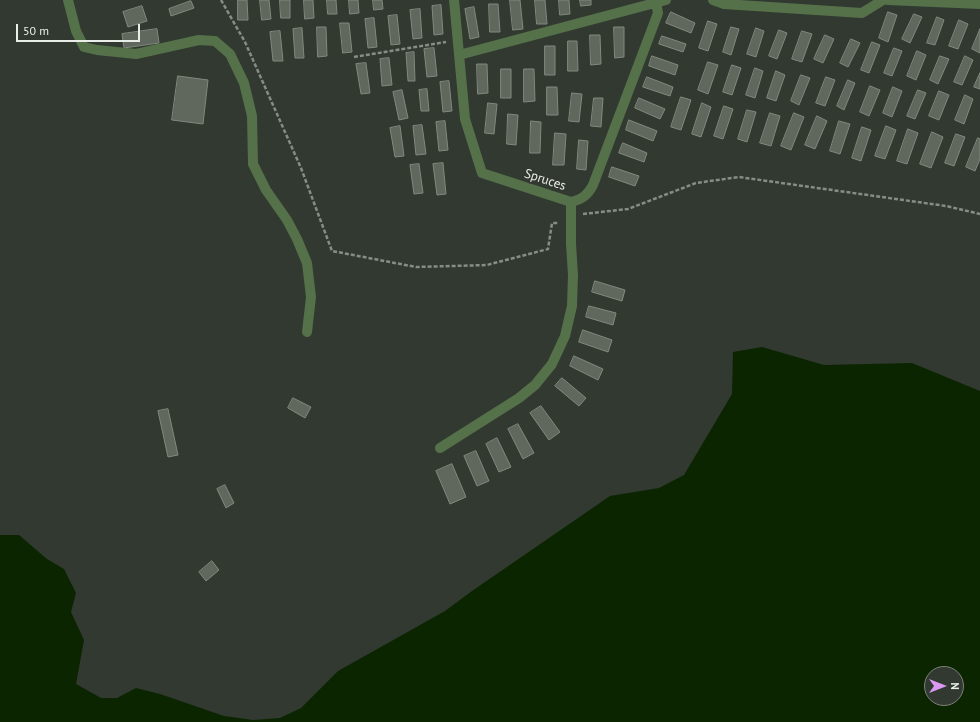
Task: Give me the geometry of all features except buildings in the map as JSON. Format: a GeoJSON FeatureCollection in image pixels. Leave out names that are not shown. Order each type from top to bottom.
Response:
{"type":"FeatureCollection","features":[{"type":"Feature","properties":{"kind":"lane"},"geometry":{"type":"LineString","coordinates":[[68,0],[76,31],[84,47],[97,50],[136,54],[199,40],[215,41],[230,54],[244,82],[252,116],[253,164],[266,190],[287,220],[307,263],[311,297],[307,332]]}},
{"type":"Feature","properties":{"kind":"lane","name":"Spruces"},"geometry":{"type":"LineString","coordinates":[[454,0],[458,40],[459,55],[465,119],[482,173],[571,202],[581,200],[590,192],[658,13],[661,1],[459,55]]}},
{"type":"Feature","properties":{"kind":"lane"},"geometry":{"type":"LineString","coordinates":[[713,0],[724,4],[862,13],[884,0]]}},
{"type":"Feature","properties":{"kind":"lane"},"geometry":{"type":"LineString","coordinates":[[888,0],[980,4]]}},
{"type":"Feature","properties":{"kind":"lane"},"geometry":{"type":"LineString","coordinates":[[440,448],[519,398],[535,385],[552,364],[565,336],[572,306],[573,275],[571,202]]}},
{"type":"Feature","properties":{"kind":"path"},"geometry":{"type":"LineString","coordinates":[[221,0],[245,42],[301,168],[332,251],[416,267],[487,265],[548,248],[552,223],[571,224],[574,215],[628,210],[696,184],[739,178],[946,206],[980,214]]}},
{"type":"Feature","properties":{"kind":"path"},"geometry":{"type":"LineString","coordinates":[[354,57],[458,40]]}},
{"type":"Feature","properties":{"kind":"shaded area"},"geometry":{"type":"Polygon","coordinates":[[[762,347],[824,365],[912,363],[980,391],[980,722],[0,722],[0,535],[19,535],[47,559],[64,569],[76,593],[71,612],[84,640],[76,684],[101,698],[117,698],[136,688],[160,694],[224,716],[253,720],[280,718],[301,708],[338,671],[445,611],[610,496],[659,488],[684,475],[732,394],[733,352],[762,347]]]}}]}
